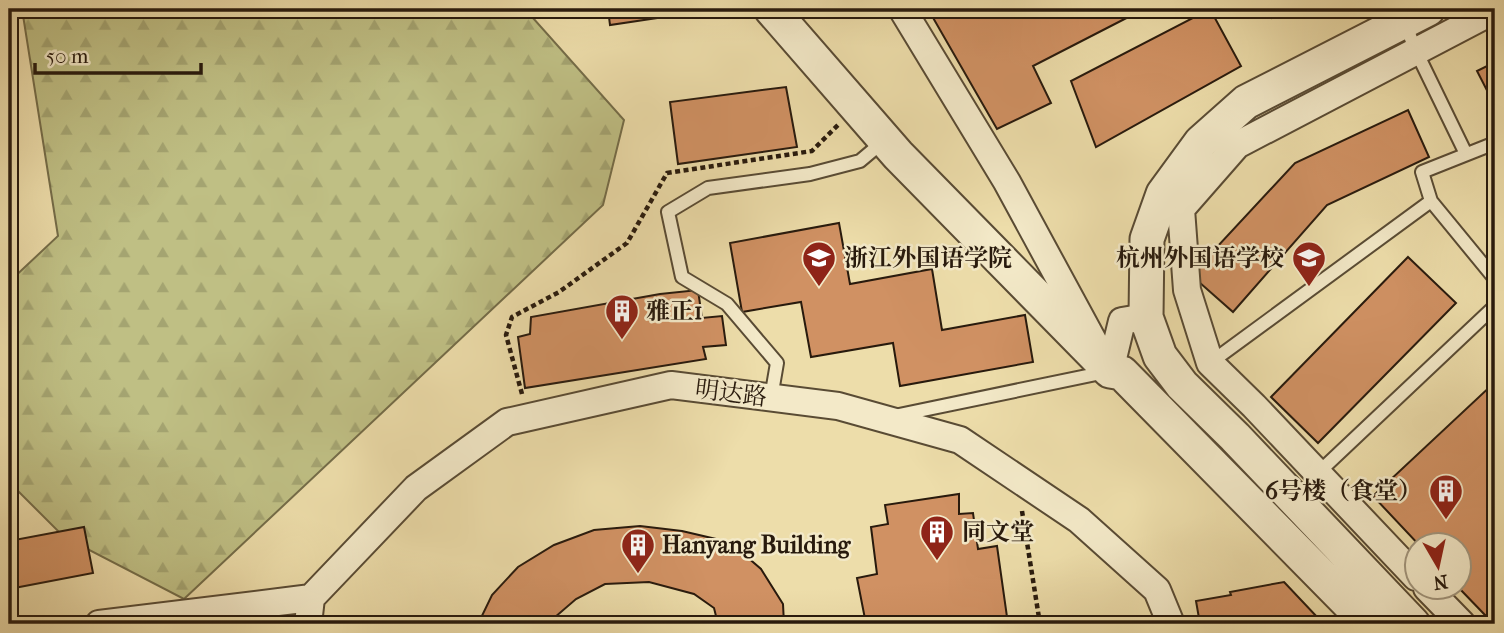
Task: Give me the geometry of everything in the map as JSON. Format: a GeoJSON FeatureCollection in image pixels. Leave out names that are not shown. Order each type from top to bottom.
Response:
{"type":"FeatureCollection","features":[{"type":"Feature","properties":{"kind":"street"},"geometry":{"type":"LineString","coordinates":[[771,9],[885,140],[1110,371],[1122,373],[1368,624]]}},
{"type":"Feature","properties":{"kind":"street"},"geometry":{"type":"LineString","coordinates":[[902,9],[1007,182],[1110,371]]}},
{"type":"Feature","properties":{"kind":"street"},"geometry":{"type":"LineString","coordinates":[[1413,624],[1182,385],[1160,356],[1146,317],[1147,239],[1163,194],[1201,142],[1246,102],[1416,27],[1495,10]]}},
{"type":"Feature","properties":{"kind":"street"},"geometry":{"type":"LineString","coordinates":[[1402,562],[1210,363],[1186,290],[1181,209],[1237,145],[1416,27]]}},
{"type":"Feature","properties":{"kind":"street"},"geometry":{"type":"LineString","coordinates":[[1110,371],[1122,321],[1146,317]]}},
{"type":"Feature","properties":{"kind":"street","name":"明达路"},"geometry":{"type":"LineString","coordinates":[[311,598],[416,488],[507,422],[671,386],[838,406],[960,440],[1079,520],[1157,590],[1171,624]]}},
{"type":"Feature","properties":{"kind":"street"},"geometry":{"type":"LineString","coordinates":[[99,624],[311,598],[308,624]]}},
{"type":"Feature","properties":{"kind":"street"},"geometry":{"type":"LineString","coordinates":[[1441,602],[1462,624]]}},
{"type":"Feature","properties":{"kind":"lane"},"geometry":{"type":"LineString","coordinates":[[1416,27],[1466,154]]}},
{"type":"Feature","properties":{"kind":"lane"},"geometry":{"type":"LineString","coordinates":[[771,398],[777,363],[727,304],[682,277],[668,212],[708,188],[810,174],[860,161],[885,140]]}},
{"type":"Feature","properties":{"kind":"lane"},"geometry":{"type":"LineString","coordinates":[[1495,143],[1422,172],[1431,201],[1495,279]]}},
{"type":"Feature","properties":{"kind":"lane"},"geometry":{"type":"LineString","coordinates":[[1210,363],[1431,201]]}},
{"type":"Feature","properties":{"kind":"lane"},"geometry":{"type":"LineString","coordinates":[[1318,472],[1495,306]]}},
{"type":"Feature","properties":{"kind":"lane"},"geometry":{"type":"LineString","coordinates":[[883,418],[1110,371]]}},
{"type":"Feature","properties":{"kind":"path"},"geometry":{"type":"LineString","coordinates":[[527,417],[506,335],[512,317],[559,292],[627,243],[667,173],[812,151],[857,108]]}},
{"type":"Feature","properties":{"kind":"path"},"geometry":{"type":"LineString","coordinates":[[1017,479],[1040,624]]}},
{"type":"Feature","properties":{"kind":"green space"},"geometry":{"type":"Polygon","coordinates":[[[22,9],[525,9],[624,120],[603,205],[184,599],[64,537],[9,482],[9,282],[58,236],[22,9]]]}},
{"type":"Feature","properties":{"kind":"building"},"geometry":{"type":"Polygon","coordinates":[[[608,9],[705,9],[705,11],[610,25],[608,9]]]}},
{"type":"Feature","properties":{"kind":"building"},"geometry":{"type":"Polygon","coordinates":[[[928,9],[1144,9],[1033,66],[1051,103],[997,129],[928,9]]]}},
{"type":"Feature","properties":{"kind":"building"},"geometry":{"type":"Polygon","coordinates":[[[1210,9],[1241,66],[1096,147],[1071,81],[1210,9]]]}},
{"type":"Feature","properties":{"kind":"building"},"geometry":{"type":"Polygon","coordinates":[[[1267,9],[1290,9],[1272,18],[1267,9]]]}},
{"type":"Feature","properties":{"kind":"building"},"geometry":{"type":"Polygon","coordinates":[[[1495,62],[1495,106],[1477,71],[1495,62]]]}},
{"type":"Feature","properties":{"kind":"building"},"geometry":{"type":"Polygon","coordinates":[[[786,87],[797,147],[678,164],[670,102],[786,87]]]}},
{"type":"Feature","properties":{"kind":"building"},"geometry":{"type":"Polygon","coordinates":[[[1408,110],[1429,157],[1327,205],[1233,312],[1191,275],[1295,163],[1408,110]]]}},
{"type":"Feature","properties":{"kind":"building"},"geometry":{"type":"Polygon","coordinates":[[[839,223],[850,284],[932,269],[942,330],[1025,315],[1033,362],[900,386],[893,343],[811,357],[801,302],[742,312],[730,243],[839,223]]]}},
{"type":"Feature","properties":{"kind":"building"},"geometry":{"type":"Polygon","coordinates":[[[1408,257],[1456,303],[1318,443],[1271,397],[1408,257]]]}},
{"type":"Feature","properties":{"kind":"building","name":"雅正1"},"geometry":{"type":"Polygon","coordinates":[[[698,290],[702,318],[722,316],[726,345],[703,347],[706,359],[525,388],[518,337],[530,334],[531,317],[660,294],[698,290]]]}},
{"type":"Feature","properties":{"kind":"building","name":"6号楼（食堂）"},"geometry":{"type":"Polygon","coordinates":[[[1495,382],[1495,608],[1486,616],[1472,602],[1472,532],[1407,532],[1373,496],[1495,382]]]}},
{"type":"Feature","properties":{"kind":"building","name":"同文堂"},"geometry":{"type":"Polygon","coordinates":[[[959,494],[959,514],[973,513],[978,549],[997,546],[1008,624],[866,624],[857,578],[877,574],[871,527],[888,524],[885,505],[959,494]]]}},
{"type":"Feature","properties":{"kind":"building","name":"Hanyang Building"},"geometry":{"type":"Polygon","coordinates":[[[640,526],[682,531],[716,539],[746,556],[761,569],[783,604],[784,624],[718,624],[714,608],[694,594],[649,582],[605,584],[576,599],[547,624],[478,624],[492,595],[518,567],[554,545],[594,530],[640,526]]]}},
{"type":"Feature","properties":{"kind":"building"},"geometry":{"type":"Polygon","coordinates":[[[84,527],[93,573],[9,589],[9,541],[84,527]]]}},
{"type":"Feature","properties":{"kind":"building"},"geometry":{"type":"Polygon","coordinates":[[[1284,582],[1319,619],[1320,624],[1200,624],[1196,601],[1284,582]]]}},
{"type":"Feature","properties":{"kind":"place","name":"浙江外国语学院"},"geometry":{"type":"Point","coordinates":[819,288]}},
{"type":"Feature","properties":{"kind":"place","name":"杭州外国语学校"},"geometry":{"type":"Point","coordinates":[1309,288]}},
{"type":"Feature","properties":{"kind":"place","name":"雅正1"},"geometry":{"type":"Point","coordinates":[622,341]}},
{"type":"Feature","properties":{"kind":"place","name":"6号楼（食堂）"},"geometry":{"type":"Point","coordinates":[1446,521]}},
{"type":"Feature","properties":{"kind":"place","name":"同文堂"},"geometry":{"type":"Point","coordinates":[937,562]}},
{"type":"Feature","properties":{"kind":"place","name":"Hanyang Building"},"geometry":{"type":"Point","coordinates":[638,575]}}]}
